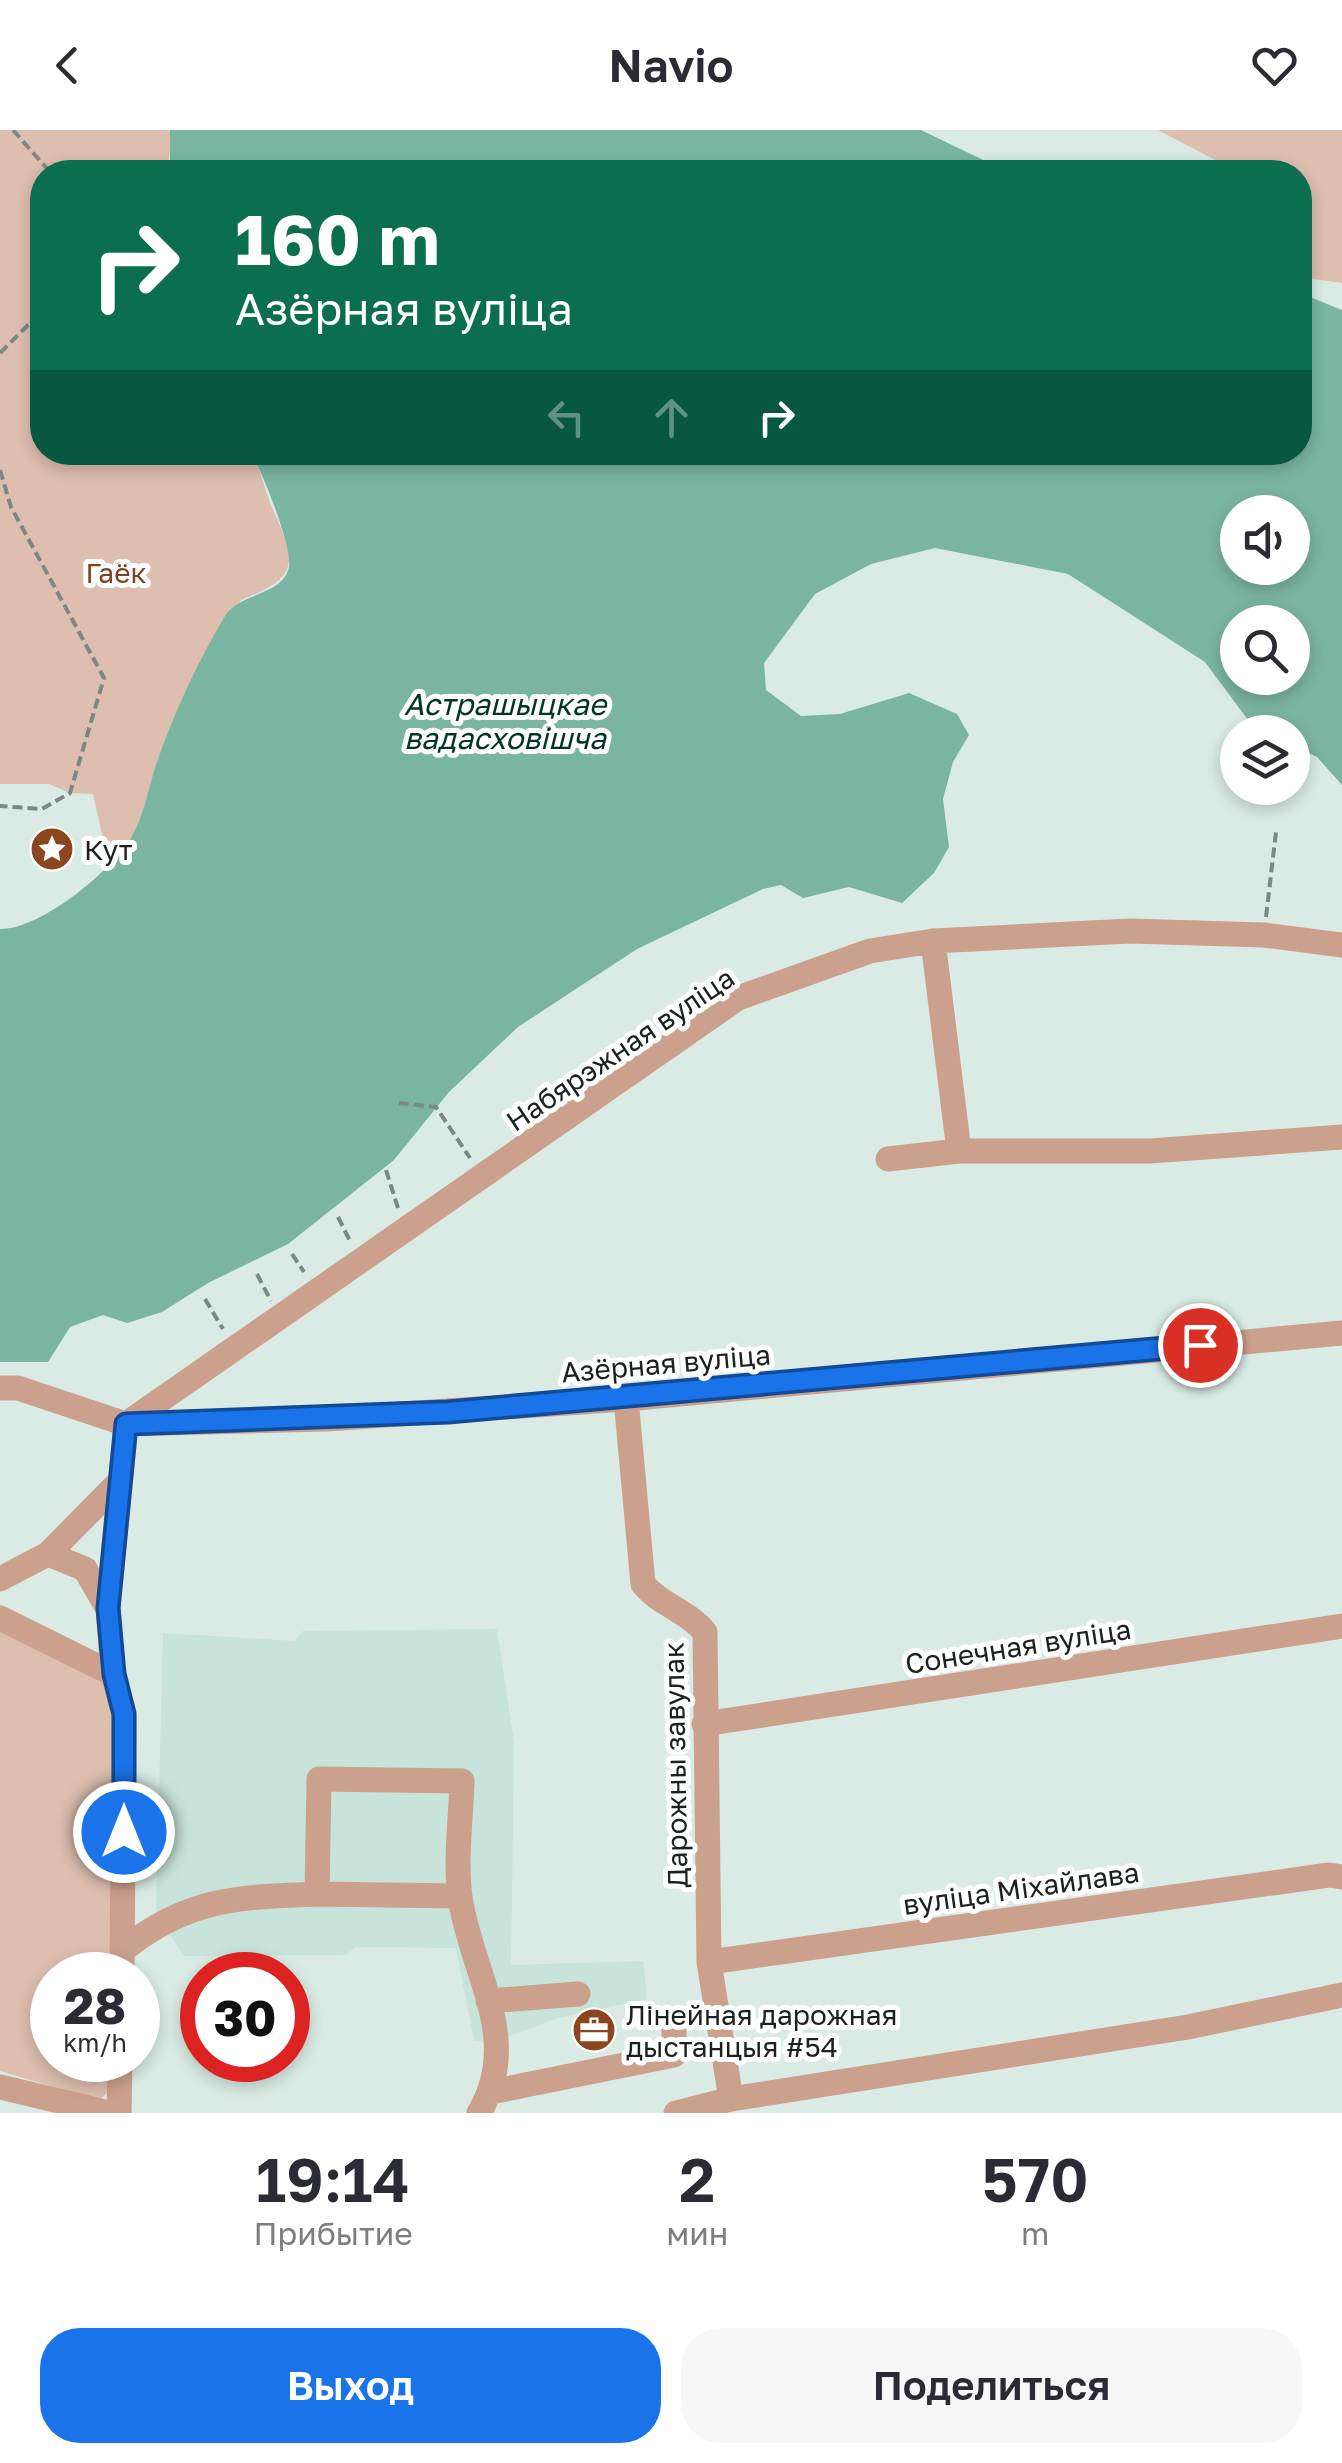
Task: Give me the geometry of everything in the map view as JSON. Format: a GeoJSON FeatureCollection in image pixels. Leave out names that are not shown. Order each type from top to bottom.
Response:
{"type":"FeatureCollection","features":[{"type":"Feature","properties":{"kind":"street","name":"Набярэжная вуліца"},"geometry":{"type":"LineString","coordinates":[[126,1424],[278,1314],[484,1178],[738,998],[870,951],[933,941],[1130,931],[1264,934],[1342,945]]}},
{"type":"Feature","properties":{"kind":"street"},"geometry":{"type":"LineString","coordinates":[[933,941],[959,1151]]}},
{"type":"Feature","properties":{"kind":"street"},"geometry":{"type":"LineString","coordinates":[[888,1159],[959,1151],[1150,1150],[1342,1137]]}},
{"type":"Feature","properties":{"kind":"street","name":"Азёрная вуліца"},"geometry":{"type":"LineString","coordinates":[[0,1388],[18,1388],[126,1424],[326,1419],[626,1399],[1342,1333]]}},
{"type":"Feature","properties":{"kind":"street","name":"Дарожны завулак"},"geometry":{"type":"LineString","coordinates":[[626,1399],[643,1584],[653,1596],[694,1619],[705,1632],[709,1962],[722,2106]]}},
{"type":"Feature","properties":{"kind":"street"},"geometry":{"type":"LineString","coordinates":[[123,1952],[124,1714],[114,1674],[108,1608],[126,1424]]}},
{"type":"Feature","properties":{"kind":"street"},"geometry":{"type":"LineString","coordinates":[[0,1579],[48,1554],[118,1483]]}},
{"type":"Feature","properties":{"kind":"street"},"geometry":{"type":"LineString","coordinates":[[48,1554],[85,1569],[108,1608]]}},
{"type":"Feature","properties":{"kind":"street"},"geometry":{"type":"LineString","coordinates":[[0,1618],[114,1674]]}},
{"type":"Feature","properties":{"kind":"street","name":"Сонечная вуліца"},"geometry":{"type":"LineString","coordinates":[[704,1724],[1342,1626]]}},
{"type":"Feature","properties":{"kind":"street"},"geometry":{"type":"LineString","coordinates":[[317,1894],[319,1779],[462,1781],[460,1896],[499,2040],[485,2103],[674,2055],[674,2024]]}},
{"type":"Feature","properties":{"kind":"street","name":"вуліца Міхайлава"},"geometry":{"type":"LineString","coordinates":[[709,1962],[1329,1875],[1342,1877]]}},
{"type":"Feature","properties":{"kind":"street"},"geometry":{"type":"LineString","coordinates":[[132,1952],[158,1921],[232,1897],[460,1896]]}},
{"type":"Feature","properties":{"kind":"street"},"geometry":{"type":"LineString","coordinates":[[488,2001],[578,1994]]}},
{"type":"Feature","properties":{"kind":"street"},"geometry":{"type":"LineString","coordinates":[[676,2113],[1188,2027],[1342,1996]]}},
{"type":"Feature","properties":{"kind":"street"},"geometry":{"type":"LineString","coordinates":[[119,2113],[120,2082]]}},
{"type":"Feature","properties":{"kind":"street"},"geometry":{"type":"LineString","coordinates":[[0,2087],[108,2113]]}},
{"type":"Feature","properties":{"kind":"path"},"geometry":{"type":"LineString","coordinates":[[13,130],[39,160]]}},
{"type":"Feature","properties":{"kind":"path"},"geometry":{"type":"LineString","coordinates":[[0,353],[30,323]]}},
{"type":"Feature","properties":{"kind":"path"},"geometry":{"type":"LineString","coordinates":[[0,470],[11,507],[104,678],[70,793],[42,808],[0,806]]}},
{"type":"Feature","properties":{"kind":"path"},"geometry":{"type":"LineString","coordinates":[[1264,934],[1276,832]]}},
{"type":"Feature","properties":{"kind":"path"},"geometry":{"type":"LineString","coordinates":[[399,1103],[436,1107],[484,1178]]}},
{"type":"Feature","properties":{"kind":"path"},"geometry":{"type":"LineString","coordinates":[[386,1170],[405,1232]]}},
{"type":"Feature","properties":{"kind":"path"},"geometry":{"type":"LineString","coordinates":[[338,1216],[360,1260]]}},
{"type":"Feature","properties":{"kind":"path"},"geometry":{"type":"LineString","coordinates":[[292,1254],[314,1289]]}},
{"type":"Feature","properties":{"kind":"path"},"geometry":{"type":"LineString","coordinates":[[256,1274],[278,1314]]}},
{"type":"Feature","properties":{"kind":"path"},"geometry":{"type":"LineString","coordinates":[[205,1299],[235,1345]]}},
{"type":"Feature","properties":{"kind":"shaded area"},"geometry":{"type":"Polygon","coordinates":[[[497,1629],[514,1742],[511,1965],[643,1961],[647,1999],[558,2018],[499,2040],[474,2041],[456,1948],[356,1947],[346,1955],[181,1952],[156,1913],[163,1633],[295,1641],[303,1631],[497,1629]]]}},
{"type":"Feature","properties":{"kind":"green space","name":"Гаёк"},"geometry":{"type":"Polygon","coordinates":[[[0,130],[170,130],[173,138],[168,160],[30,160],[30,465],[257,465],[285,539],[289,564],[276,583],[241,600],[133,835],[109,865],[93,794],[70,793],[49,784],[0,784],[0,130]]]}},
{"type":"Feature","properties":{"kind":"green space"},"geometry":{"type":"Polygon","coordinates":[[[1158,130],[1342,130],[1342,283],[1312,279],[1312,160],[1215,160],[1158,130]]]}},
{"type":"Feature","properties":{"kind":"green space"},"geometry":{"type":"Polygon","coordinates":[[[0,1624],[101,1673],[116,1699],[113,1952],[30,1952],[30,2080],[0,2071],[0,1624]]]}},
{"type":"Feature","properties":{"kind":"green space"},"geometry":{"type":"Polygon","coordinates":[[[38,2082],[109,2082],[107,2093],[99,2100],[38,2082]]]}},
{"type":"Feature","properties":{"kind":"water"},"geometry":{"type":"Polygon","coordinates":[[[170,130],[921,130],[983,160],[170,160],[170,130]]]}},
{"type":"Feature","properties":{"kind":"water","name":"Астрашыцкае вадасховішча"},"geometry":{"type":"Polygon","coordinates":[[[1312,298],[1342,310],[1342,785],[1310,754],[1310,715],[1244,715],[1230,695],[1310,695],[1310,605],[1220,605],[1220,682],[1205,662],[1068,574],[935,548],[871,564],[815,594],[764,663],[766,690],[801,716],[840,714],[909,693],[957,714],[969,735],[953,762],[943,799],[949,847],[934,873],[902,903],[849,887],[803,898],[781,885],[763,889],[637,949],[518,1027],[449,1092],[394,1160],[288,1244],[208,1283],[162,1312],[127,1323],[103,1315],[70,1327],[48,1362],[0,1362],[0,929],[16,927],[55,909],[110,864],[133,834],[179,706],[225,616],[240,602],[279,584],[285,576],[289,558],[282,528],[257,465],[1312,465],[1312,298]]]}},
{"type":"Feature","properties":{"kind":"place","name":"Кут"},"geometry":{"type":"Point","coordinates":[52,849]}},
{"type":"Feature","properties":{"kind":"place","name":"Лінейная дарожная дыстанцыя #54"},"geometry":{"type":"Point","coordinates":[594,2030]}},
{"type":"Feature","properties":{"kind":"route"},"geometry":{"type":"LineString","coordinates":[[124,1832],[124,1714],[114,1674],[108,1608],[126,1424],[326,1419],[626,1399],[879,1372],[1200,1345]]}}]}
